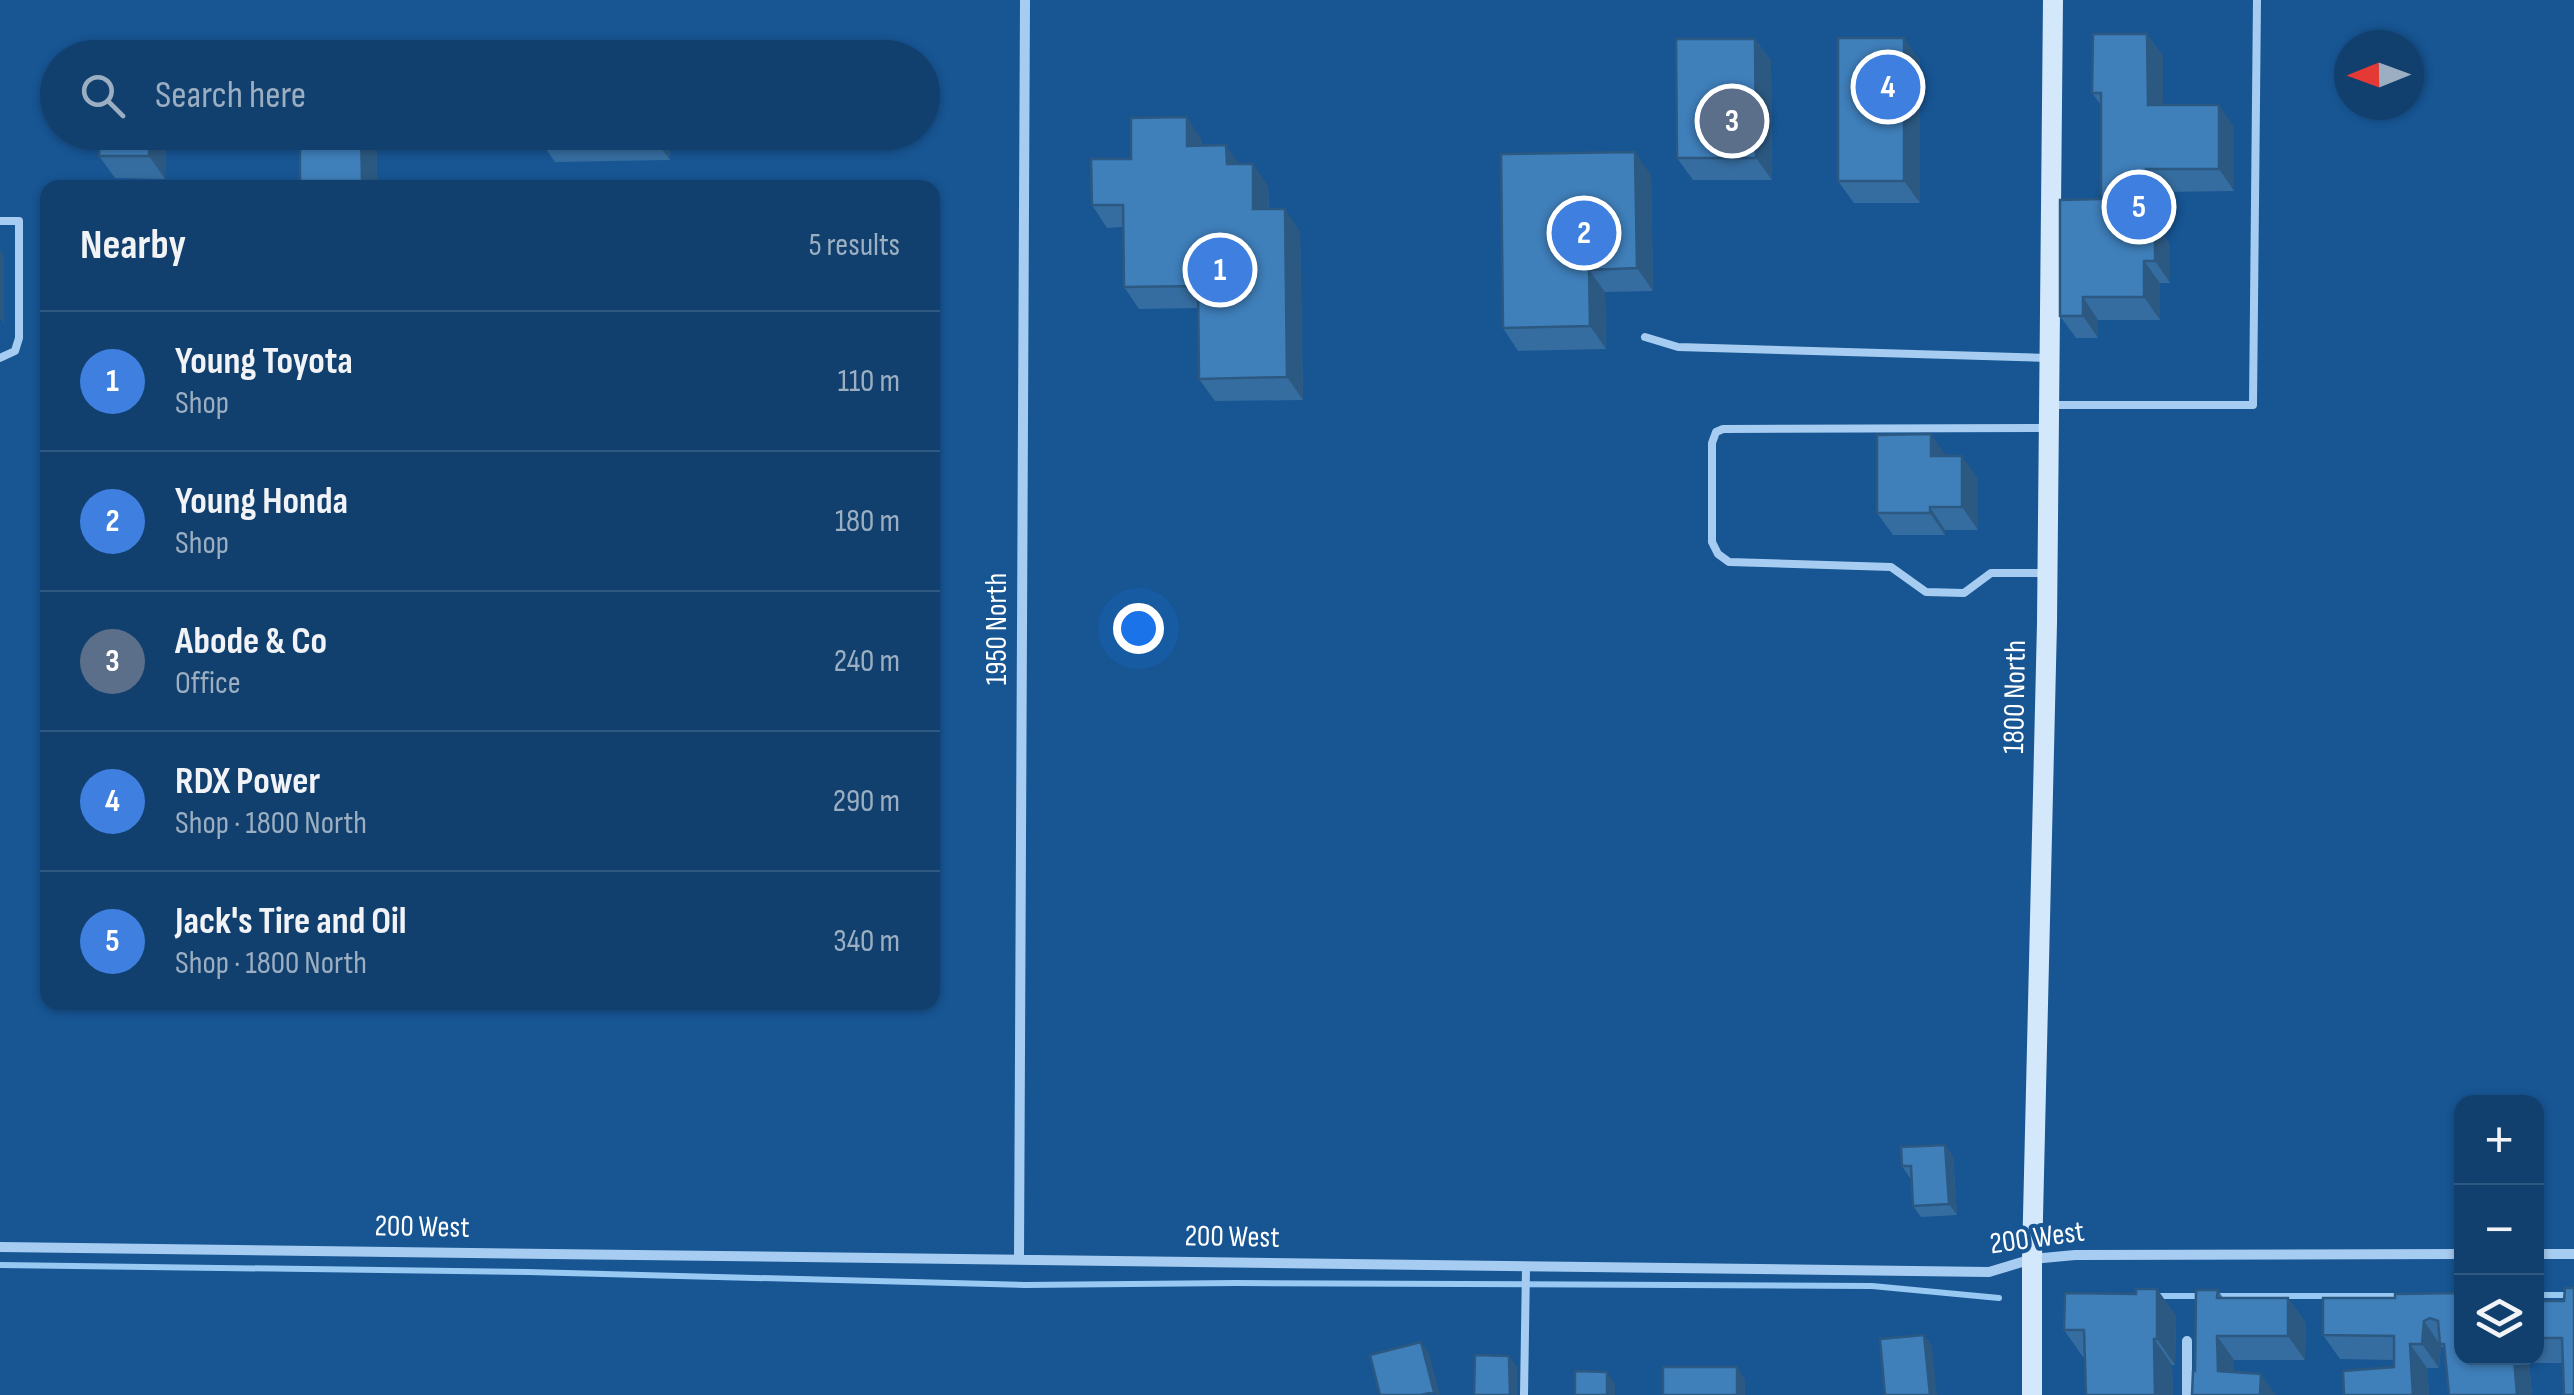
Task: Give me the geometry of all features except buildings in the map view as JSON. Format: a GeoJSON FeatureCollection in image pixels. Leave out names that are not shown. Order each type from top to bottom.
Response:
{"type":"FeatureCollection","features":[{"type":"Feature","properties":{"kind":"street","name":"1950 North"},"geometry":{"type":"LineString","coordinates":[[1019,1258],[1025,0]]}},
{"type":"Feature","properties":{"kind":"street","name":"1800 North"},"geometry":{"type":"LineString","coordinates":[[2032,1395],[2053,0]]}},
{"type":"Feature","properties":{"kind":"street","name":"200 West"},"geometry":{"type":"LineString","coordinates":[[0,1247],[1989,1272],[2032,1259],[2094,1254],[2454,1254]]}},
{"type":"Feature","properties":{"kind":"street"},"geometry":{"type":"LineString","coordinates":[[2544,1254],[2574,1254]]}},
{"type":"Feature","properties":{"kind":"street"},"geometry":{"type":"LineString","coordinates":[[2186,1341],[2187,1395]]}},
{"type":"Feature","properties":{"kind":"lane"},"geometry":{"type":"LineString","coordinates":[[2049,405],[2254,405],[2257,0]]}},
{"type":"Feature","properties":{"kind":"lane"},"geometry":{"type":"LineString","coordinates":[[0,221],[19,221],[19,338],[15,350],[0,358]]}},
{"type":"Feature","properties":{"kind":"lane"},"geometry":{"type":"LineString","coordinates":[[1644,337],[1678,347],[2050,358]]}},
{"type":"Feature","properties":{"kind":"lane"},"geometry":{"type":"LineString","coordinates":[[2047,574],[1991,573],[1964,592],[1926,592],[1892,567],[1729,562],[1718,554],[1712,542],[1712,443],[1716,432],[1723,429],[2049,428]]}},
{"type":"Feature","properties":{"kind":"lane"},"geometry":{"type":"LineString","coordinates":[[1524,1395],[1526,1267]]}},
{"type":"Feature","properties":{"kind":"waterway"},"geometry":{"type":"LineString","coordinates":[[0,1265],[528,1272],[1025,1285],[1872,1286],[1999,1298]]}},
{"type":"Feature","properties":{"kind":"waterway"},"geometry":{"type":"LineString","coordinates":[[2544,1295],[2574,1295]]}},
{"type":"Feature","properties":{"kind":"waterway"},"geometry":{"type":"LineString","coordinates":[[2158,1296],[2200,1296]]}},
{"type":"Feature","properties":{"kind":"waterway"},"geometry":{"type":"LineString","coordinates":[[2218,1296],[2400,1296]]}},
{"type":"Feature","properties":{"kind":"place","name":"RDX Power"},"geometry":{"type":"Point","coordinates":[1888,87]}},
{"type":"Feature","properties":{"kind":"place","name":"Abode & Co"},"geometry":{"type":"Point","coordinates":[1732,121]}},
{"type":"Feature","properties":{"kind":"place","name":"Jack's Tire and Oil"},"geometry":{"type":"Point","coordinates":[2139,207]}},
{"type":"Feature","properties":{"kind":"place","name":"Young Honda"},"geometry":{"type":"Point","coordinates":[1584,233]}},
{"type":"Feature","properties":{"kind":"place","name":"Young Toyota"},"geometry":{"type":"Point","coordinates":[1220,270]}}]}
